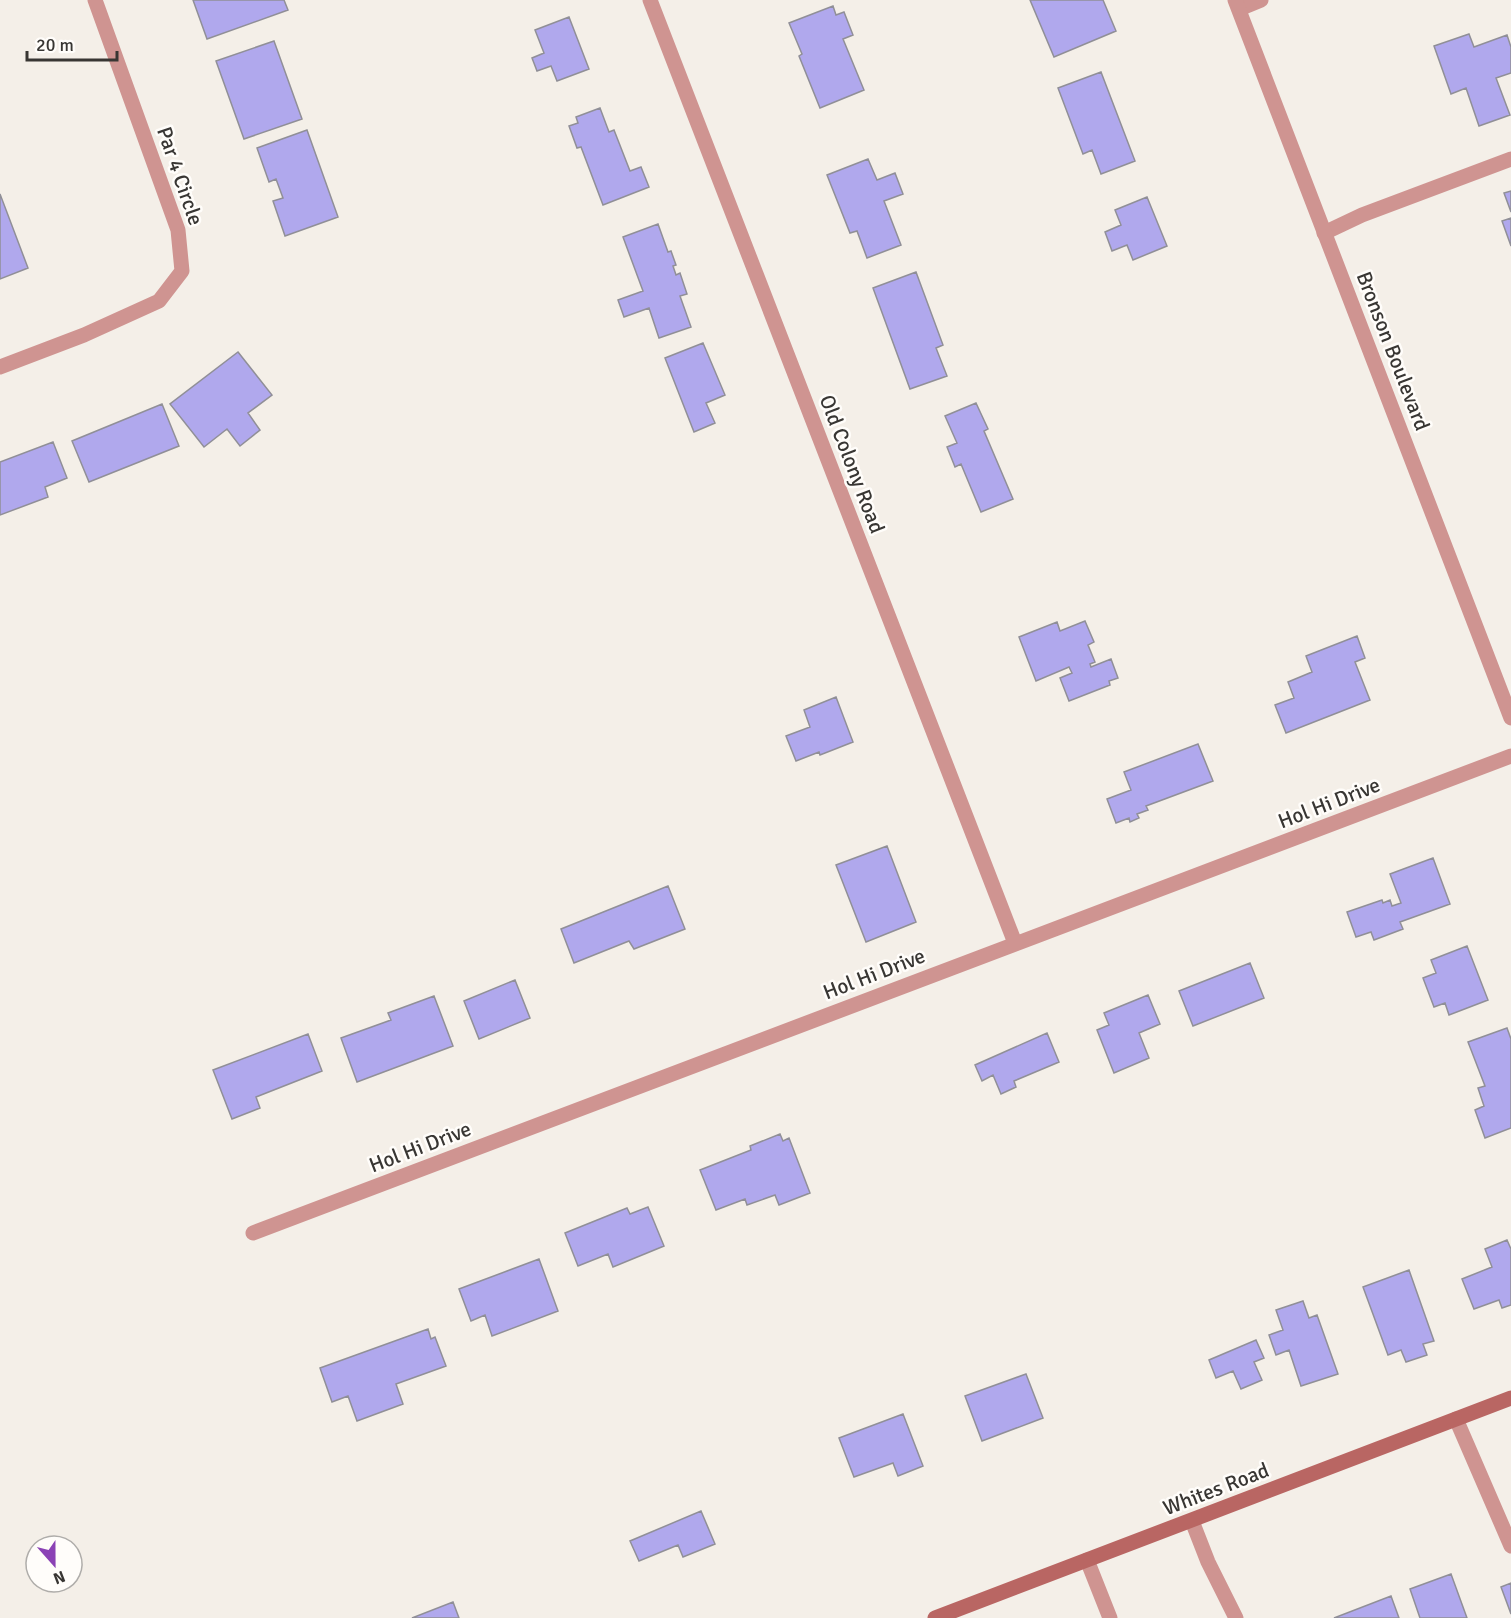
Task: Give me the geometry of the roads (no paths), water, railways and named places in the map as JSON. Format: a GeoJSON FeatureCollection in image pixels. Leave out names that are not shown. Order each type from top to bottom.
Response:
{"type":"FeatureCollection","features":[{"type":"Feature","properties":{"kind":"street","name":"Par 4 Circle"},"geometry":{"type":"LineString","coordinates":[[0,367],[84,335],[159,301],[183,271],[178,230],[95,0]]}},
{"type":"Feature","properties":{"kind":"street","name":"Old Colony Road"},"geometry":{"type":"LineString","coordinates":[[650,0],[1015,944]]}},
{"type":"Feature","properties":{"kind":"street"},"geometry":{"type":"LineString","coordinates":[[1237,5],[1262,0]]}},
{"type":"Feature","properties":{"kind":"street","name":"Bronson Boulevard"},"geometry":{"type":"LineString","coordinates":[[1237,5],[1511,718]]}},
{"type":"Feature","properties":{"kind":"street"},"geometry":{"type":"LineString","coordinates":[[1324,232],[1362,215],[1511,159]]}},
{"type":"Feature","properties":{"kind":"street","name":"Hol Hi Drive"},"geometry":{"type":"LineString","coordinates":[[253,1233],[1511,756]]}},
{"type":"Feature","properties":{"kind":"street","name":"Whites Road"},"geometry":{"type":"LineString","coordinates":[[935,1618],[1511,1398]]}},
{"type":"Feature","properties":{"kind":"street"},"geometry":{"type":"LineString","coordinates":[[1456,1419],[1511,1546]]}},
{"type":"Feature","properties":{"kind":"street"},"geometry":{"type":"LineString","coordinates":[[1192,1521],[1208,1562],[1236,1618]]}},
{"type":"Feature","properties":{"kind":"street"},"geometry":{"type":"LineString","coordinates":[[1087,1560],[1110,1618]]}}]}
